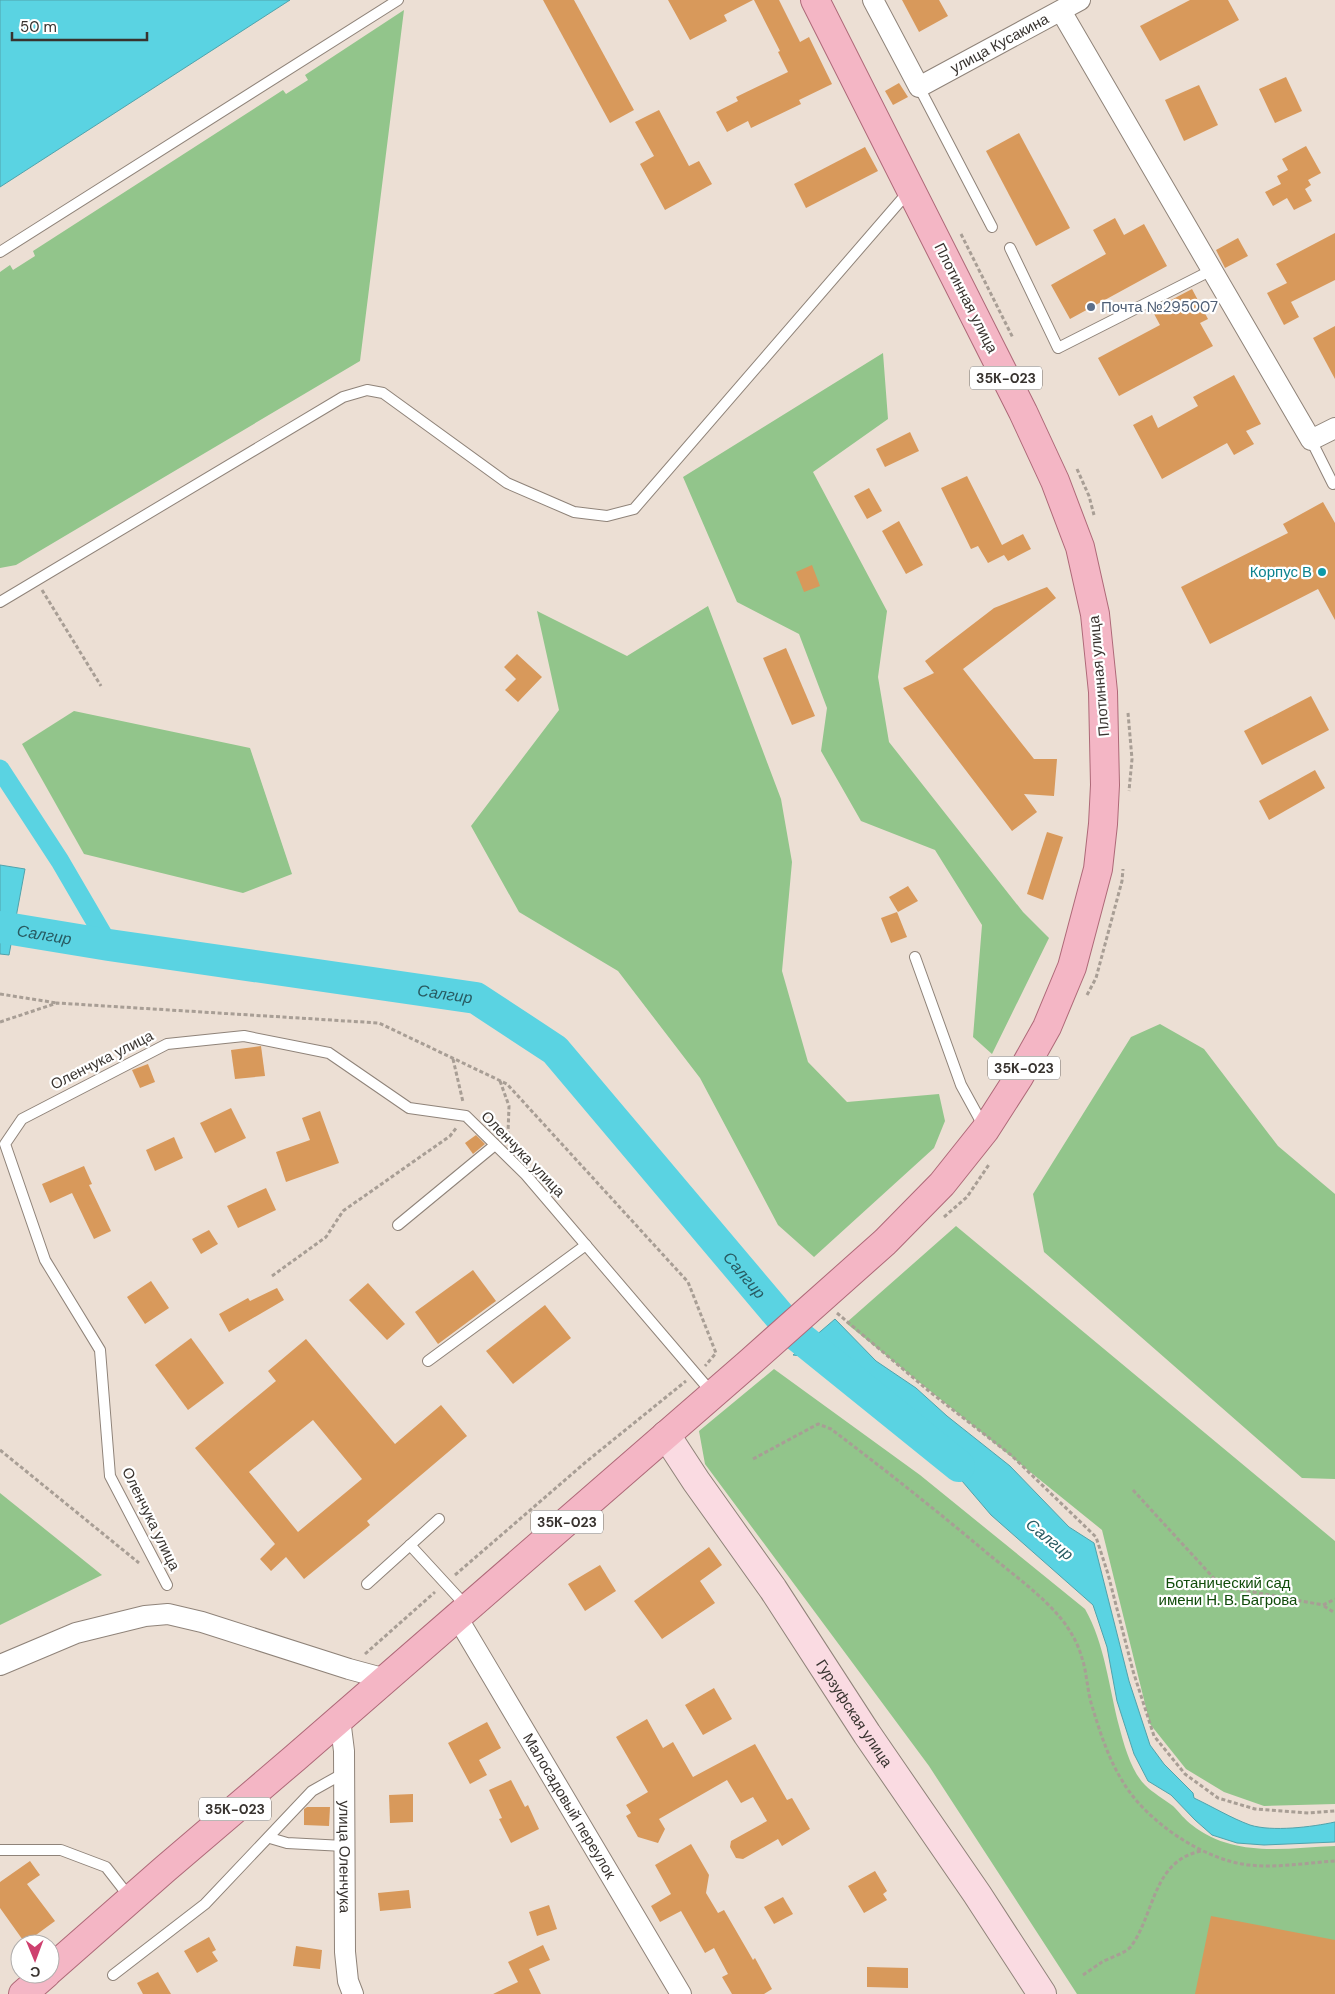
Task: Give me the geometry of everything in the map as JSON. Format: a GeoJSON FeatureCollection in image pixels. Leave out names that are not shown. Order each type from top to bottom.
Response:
{"type":"FeatureCollection","features":[{"type":"Feature","properties":{"kind":"main road","name":"Плотинная улица"},"geometry":{"type":"LineString","coordinates":[[814,0],[1023,412],[1055,481],[1080,547],[1095,614],[1103,692],[1105,785],[1098,869],[1072,967],[1047,1027],[1019,1077],[985,1130]]}},
{"type":"Feature","properties":{"kind":"main road","name":"35К-023"},"geometry":{"type":"LineString","coordinates":[[60,1961],[830,1292],[935,1193],[985,1130]]}},
{"type":"Feature","properties":{"kind":"main road","name":"Гурзуфская улица"},"geometry":{"type":"LineString","coordinates":[[666,1435],[696,1481],[773,1589],[866,1734],[977,1894],[1042,1994]]}},
{"type":"Feature","properties":{"kind":"main road"},"geometry":{"type":"LineString","coordinates":[[23,1994],[34,1984]]}},
{"type":"Feature","properties":{"kind":"street"},"geometry":{"type":"LineString","coordinates":[[873,0],[919,87]]}},
{"type":"Feature","properties":{"kind":"street","name":"улица Кусакина"},"geometry":{"type":"LineString","coordinates":[[919,87],[1059,5],[1080,0]]}},
{"type":"Feature","properties":{"kind":"street"},"geometry":{"type":"LineString","coordinates":[[1059,5],[1311,440],[1335,428]]}},
{"type":"Feature","properties":{"kind":"street","name":"Малосадовый переулок"},"geometry":{"type":"LineString","coordinates":[[462,1613],[681,1994]]}},
{"type":"Feature","properties":{"kind":"street"},"geometry":{"type":"LineString","coordinates":[[0,1665],[76,1633],[145,1616],[168,1614],[202,1622],[386,1679]]}},
{"type":"Feature","properties":{"kind":"street","name":"улица Оленчука"},"geometry":{"type":"LineString","coordinates":[[340,1719],[344,1772],[346,1952],[348,1981],[353,1994]]}},
{"type":"Feature","properties":{"kind":"lane"},"geometry":{"type":"LineString","coordinates":[[0,252],[398,0]]}},
{"type":"Feature","properties":{"kind":"lane"},"geometry":{"type":"LineString","coordinates":[[919,87],[992,227]]}},
{"type":"Feature","properties":{"kind":"lane"},"geometry":{"type":"LineString","coordinates":[[0,602],[35,579],[343,397],[367,390],[383,393],[507,483],[574,512],[607,516],[634,508],[911,189]]}},
{"type":"Feature","properties":{"kind":"lane"},"geometry":{"type":"LineString","coordinates":[[1010,248],[1058,348],[1212,270]]}},
{"type":"Feature","properties":{"kind":"lane"},"geometry":{"type":"LineString","coordinates":[[1311,440],[1333,484],[1335,483]]}},
{"type":"Feature","properties":{"kind":"lane"},"geometry":{"type":"LineString","coordinates":[[915,957],[961,1085],[985,1130]]}},
{"type":"Feature","properties":{"kind":"lane","name":"Оленчука улица"},"geometry":{"type":"LineString","coordinates":[[167,1585],[110,1476],[100,1350],[45,1260],[5,1144],[22,1119],[167,1044],[244,1036],[329,1053],[409,1108],[466,1116],[526,1175],[713,1394]]}},
{"type":"Feature","properties":{"kind":"lane"},"geometry":{"type":"LineString","coordinates":[[398,1225],[495,1145]]}},
{"type":"Feature","properties":{"kind":"lane"},"geometry":{"type":"LineString","coordinates":[[428,1361],[586,1245]]}},
{"type":"Feature","properties":{"kind":"lane"},"geometry":{"type":"LineString","coordinates":[[367,1584],[439,1519]]}},
{"type":"Feature","properties":{"kind":"lane"},"geometry":{"type":"LineString","coordinates":[[410,1545],[445,1584],[462,1613]]}},
{"type":"Feature","properties":{"kind":"lane"},"geometry":{"type":"LineString","coordinates":[[113,1975],[205,1904],[270,1838],[312,1791],[344,1772]]}},
{"type":"Feature","properties":{"kind":"lane"},"geometry":{"type":"LineString","coordinates":[[270,1838],[286,1843],[344,1846]]}},
{"type":"Feature","properties":{"kind":"lane"},"geometry":{"type":"LineString","coordinates":[[0,1850],[61,1850],[97,1863],[106,1867],[131,1900]]}},
{"type":"Feature","properties":{"kind":"path"},"geometry":{"type":"LineString","coordinates":[[35,579],[102,686]]}},
{"type":"Feature","properties":{"kind":"path"},"geometry":{"type":"LineString","coordinates":[[0,994],[57,1003]]}},
{"type":"Feature","properties":{"kind":"path"},"geometry":{"type":"LineString","coordinates":[[272,1276],[326,1237],[343,1211],[450,1136],[466,1116],[453,1058]]}},
{"type":"Feature","properties":{"kind":"path"},"geometry":{"type":"LineString","coordinates":[[495,1145],[508,1133],[509,1123],[509,1106],[500,1080]]}},
{"type":"Feature","properties":{"kind":"path"},"geometry":{"type":"LineString","coordinates":[[349,1669],[399,1623],[587,1461],[705,1366]]}},
{"type":"Feature","properties":{"kind":"path"},"geometry":{"type":"LineString","coordinates":[[753,1460],[818,1424],[831,1429],[901,1482],[1058,1615],[1072,1635],[1082,1657],[1091,1703],[1108,1755],[1124,1784],[1152,1817],[1172,1833],[1202,1851],[1226,1860],[1248,1865],[1292,1865],[1335,1861]]}},
{"type":"Feature","properties":{"kind":"path"},"geometry":{"type":"LineString","coordinates":[[0,1450],[167,1585]]}},
{"type":"Feature","properties":{"kind":"path"},"geometry":{"type":"LineString","coordinates":[[1133,1490],[1221,1586],[1323,1605],[1335,1613]]}},
{"type":"Feature","properties":{"kind":"path"},"geometry":{"type":"LineString","coordinates":[[1323,1605],[1335,1599]]}},
{"type":"Feature","properties":{"kind":"path"},"geometry":{"type":"LineString","coordinates":[[1083,1975],[1131,1947],[1153,1901],[1160,1880],[1185,1855],[1202,1851]]}},
{"type":"Feature","properties":{"kind":"green space"},"geometry":{"type":"Polygon","coordinates":[[[404,10],[360,361],[16,565],[0,568],[0,272],[10,265],[13,270],[35,256],[33,251],[283,90],[286,94],[308,80],[305,75],[404,10]]]}},
{"type":"Feature","properties":{"kind":"green space"},"geometry":{"type":"Polygon","coordinates":[[[883,353],[888,419],[813,472],[887,611],[878,677],[889,742],[1023,912],[1049,938],[992,1054],[973,1037],[982,925],[935,850],[861,821],[821,751],[827,708],[799,634],[737,602],[683,477],[883,353]]]}},
{"type":"Feature","properties":{"kind":"green space"},"geometry":{"type":"Polygon","coordinates":[[[708,606],[781,799],[792,862],[782,971],[808,1062],[847,1102],[939,1094],[945,1121],[934,1148],[814,1257],[778,1225],[700,1078],[618,971],[519,912],[471,826],[559,710],[537,611],[627,656],[708,606]]]}},
{"type":"Feature","properties":{"kind":"green space"},"geometry":{"type":"Polygon","coordinates":[[[74,711],[250,748],[292,874],[243,893],[84,854],[22,744],[74,711]]]}},
{"type":"Feature","properties":{"kind":"green space"},"geometry":{"type":"Polygon","coordinates":[[[1160,1024],[1204,1049],[1278,1146],[1335,1194],[1335,1479],[1302,1478],[1044,1252],[1033,1194],[1131,1037],[1160,1024]]]}},
{"type":"Feature","properties":{"kind":"green space","name":"Ботанический сад имени Н. В. Багрова"},"geometry":{"type":"Polygon","coordinates":[[[956,1226],[1335,1541],[1335,1804],[1264,1806],[1224,1792],[1186,1769],[1150,1724],[1102,1530],[846,1323],[956,1226]]]}},
{"type":"Feature","properties":{"kind":"green space"},"geometry":{"type":"Polygon","coordinates":[[[774,1369],[920,1475],[1085,1609],[1102,1651],[1126,1749],[1136,1773],[1148,1788],[1173,1806],[1192,1825],[1208,1835],[1225,1842],[1260,1849],[1335,1846],[1335,1994],[1077,1994],[929,1766],[705,1464],[699,1431],[774,1369]]]}},
{"type":"Feature","properties":{"kind":"green space"},"geometry":{"type":"Polygon","coordinates":[[[0,1493],[102,1575],[0,1625],[0,1493]]]}},
{"type":"Feature","properties":{"kind":"water"},"geometry":{"type":"Polygon","coordinates":[[[0,0],[290,0],[0,187],[0,0]]]}},
{"type":"Feature","properties":{"kind":"water"},"geometry":{"type":"Polygon","coordinates":[[[0,865],[25,869],[9,955],[0,954],[0,865]]]}},
{"type":"Feature","properties":{"kind":"water"},"geometry":{"type":"Polygon","coordinates":[[[835,1319],[876,1361],[916,1388],[947,1416],[1010,1466],[1069,1527],[1094,1543],[1129,1681],[1150,1745],[1164,1764],[1193,1793],[1194,1798],[1236,1819],[1259,1827],[1292,1828],[1335,1822],[1335,1842],[1264,1845],[1237,1843],[1212,1835],[1171,1795],[1148,1781],[1134,1754],[1117,1701],[1107,1647],[1093,1605],[991,1515],[887,1393],[828,1359],[793,1355],[835,1319]]]}},
{"type":"Feature","properties":{"kind":"building"},"geometry":{"type":"Polygon","coordinates":[[[543,0],[574,0],[634,110],[610,123],[543,0]]]}},
{"type":"Feature","properties":{"kind":"building"},"geometry":{"type":"Polygon","coordinates":[[[668,0],[753,0],[724,15],[727,21],[690,40],[668,0]]]}},
{"type":"Feature","properties":{"kind":"building"},"geometry":{"type":"Polygon","coordinates":[[[754,0],[779,0],[800,42],[809,37],[832,84],[799,100],[801,104],[751,128],[748,121],[727,132],[716,112],[738,101],[736,97],[788,72],[778,52],[780,51],[754,0]]]}},
{"type":"Feature","properties":{"kind":"building"},"geometry":{"type":"Polygon","coordinates":[[[902,0],[939,0],[948,16],[919,32],[902,0]]]}},
{"type":"Feature","properties":{"kind":"building"},"geometry":{"type":"Polygon","coordinates":[[[1190,0],[1228,0],[1239,20],[1160,61],[1140,26],[1190,0]]]}},
{"type":"Feature","properties":{"kind":"building"},"geometry":{"type":"Polygon","coordinates":[[[1286,77],[1302,111],[1275,123],[1259,89],[1286,77]]]}},
{"type":"Feature","properties":{"kind":"building"},"geometry":{"type":"Polygon","coordinates":[[[899,83],[908,97],[893,105],[885,91],[899,83]]]}},
{"type":"Feature","properties":{"kind":"building"},"geometry":{"type":"Polygon","coordinates":[[[1199,85],[1218,125],[1184,141],[1165,100],[1199,85]]]}},
{"type":"Feature","properties":{"kind":"building"},"geometry":{"type":"Polygon","coordinates":[[[659,110],[689,166],[699,161],[712,184],[665,210],[640,164],[654,156],[635,122],[659,110]]]}},
{"type":"Feature","properties":{"kind":"building"},"geometry":{"type":"Polygon","coordinates":[[[1019,133],[1070,228],[1036,246],[986,151],[1019,133]]]}},
{"type":"Feature","properties":{"kind":"building"},"geometry":{"type":"Polygon","coordinates":[[[1306,146],[1321,173],[1308,180],[1311,185],[1305,189],[1312,201],[1294,210],[1287,198],[1273,206],[1265,192],[1281,184],[1277,176],[1288,170],[1282,159],[1306,146]]]}},
{"type":"Feature","properties":{"kind":"building"},"geometry":{"type":"Polygon","coordinates":[[[865,147],[878,171],[806,208],[794,184],[865,147]]]}},
{"type":"Feature","properties":{"kind":"building"},"geometry":{"type":"Polygon","coordinates":[[[1115,218],[1124,235],[1144,224],[1167,266],[1070,319],[1051,285],[1106,254],[1093,230],[1115,218]]]}},
{"type":"Feature","properties":{"kind":"building"},"geometry":{"type":"Polygon","coordinates":[[[1335,233],[1335,280],[1291,302],[1299,317],[1284,325],[1267,293],[1287,283],[1276,264],[1335,233]]]}},
{"type":"Feature","properties":{"kind":"building"},"geometry":{"type":"Polygon","coordinates":[[[1238,238],[1248,256],[1225,268],[1216,250],[1238,238]]]}},
{"type":"Feature","properties":{"kind":"building"},"geometry":{"type":"Polygon","coordinates":[[[1192,289],[1208,319],[1200,323],[1213,346],[1119,396],[1098,358],[1160,325],[1152,310],[1192,289]]]}},
{"type":"Feature","properties":{"kind":"building"},"geometry":{"type":"Polygon","coordinates":[[[1335,326],[1335,379],[1313,338],[1335,326]]]}},
{"type":"Feature","properties":{"kind":"building"},"geometry":{"type":"Polygon","coordinates":[[[1234,375],[1261,424],[1246,431],[1254,444],[1234,455],[1227,443],[1162,479],[1133,425],[1152,415],[1158,428],[1198,406],[1193,397],[1234,375]]]}},
{"type":"Feature","properties":{"kind":"building"},"geometry":{"type":"Polygon","coordinates":[[[910,432],[919,451],[885,467],[876,449],[910,432]]]}},
{"type":"Feature","properties":{"kind":"building"},"geometry":{"type":"Polygon","coordinates":[[[967,476],[1002,545],[1023,534],[1031,549],[1008,561],[1004,555],[988,563],[978,546],[971,549],[941,488],[967,476]]]}},
{"type":"Feature","properties":{"kind":"building"},"geometry":{"type":"Polygon","coordinates":[[[869,488],[882,511],[867,519],[854,496],[869,488]]]}},
{"type":"Feature","properties":{"kind":"building"},"geometry":{"type":"Polygon","coordinates":[[[1323,502],[1335,523],[1335,620],[1318,589],[1210,644],[1181,587],[1288,533],[1283,524],[1323,502]]]}},
{"type":"Feature","properties":{"kind":"building"},"geometry":{"type":"Polygon","coordinates":[[[899,521],[923,565],[906,574],[882,531],[899,521]]]}},
{"type":"Feature","properties":{"kind":"building"},"geometry":{"type":"Polygon","coordinates":[[[812,565],[820,586],[804,592],[796,572],[812,565]]]}},
{"type":"Feature","properties":{"kind":"building"},"geometry":{"type":"Polygon","coordinates":[[[1047,587],[1056,598],[963,669],[1034,759],[1057,759],[1054,796],[1024,794],[1037,812],[1012,831],[903,688],[934,673],[925,661],[994,608],[1047,587]]]}},
{"type":"Feature","properties":{"kind":"building"},"geometry":{"type":"Polygon","coordinates":[[[786,648],[815,716],[792,725],[763,658],[786,648]]]}},
{"type":"Feature","properties":{"kind":"building"},"geometry":{"type":"Polygon","coordinates":[[[517,654],[542,677],[518,702],[505,690],[516,679],[504,667],[517,654]]]}},
{"type":"Feature","properties":{"kind":"building"},"geometry":{"type":"Polygon","coordinates":[[[1311,696],[1329,730],[1262,765],[1244,731],[1311,696]]]}},
{"type":"Feature","properties":{"kind":"building"},"geometry":{"type":"Polygon","coordinates":[[[1315,770],[1325,788],[1269,820],[1259,801],[1315,770]]]}},
{"type":"Feature","properties":{"kind":"building"},"geometry":{"type":"Polygon","coordinates":[[[1047,832],[1063,837],[1043,900],[1027,894],[1047,832]]]}},
{"type":"Feature","properties":{"kind":"building"},"geometry":{"type":"Polygon","coordinates":[[[908,886],[918,901],[898,912],[889,897],[908,886]]]}},
{"type":"Feature","properties":{"kind":"building"},"geometry":{"type":"Polygon","coordinates":[[[897,912],[907,937],[891,943],[881,918],[897,912]]]}},
{"type":"Feature","properties":{"kind":"building"},"geometry":{"type":"Polygon","coordinates":[[[261,1046],[265,1076],[235,1079],[231,1050],[261,1046]]]}},
{"type":"Feature","properties":{"kind":"building"},"geometry":{"type":"Polygon","coordinates":[[[148,1064],[155,1082],[140,1088],[132,1070],[148,1064]]]}},
{"type":"Feature","properties":{"kind":"building"},"geometry":{"type":"Polygon","coordinates":[[[231,1108],[246,1138],[215,1153],[200,1123],[231,1108]]]}},
{"type":"Feature","properties":{"kind":"building"},"geometry":{"type":"Polygon","coordinates":[[[320,1111],[339,1163],[286,1182],[276,1152],[310,1140],[302,1118],[320,1111]]]}},
{"type":"Feature","properties":{"kind":"building"},"geometry":{"type":"Polygon","coordinates":[[[476,1135],[485,1144],[473,1154],[465,1143],[476,1135]]]}},
{"type":"Feature","properties":{"kind":"building"},"geometry":{"type":"Polygon","coordinates":[[[174,1137],[183,1158],[155,1171],[146,1150],[174,1137]]]}},
{"type":"Feature","properties":{"kind":"building"},"geometry":{"type":"Polygon","coordinates":[[[84,1166],[92,1184],[89,1185],[111,1231],[94,1239],[72,1193],[50,1203],[42,1184],[84,1166]]]}},
{"type":"Feature","properties":{"kind":"building"},"geometry":{"type":"Polygon","coordinates":[[[266,1188],[276,1210],[238,1228],[227,1206],[266,1188]]]}},
{"type":"Feature","properties":{"kind":"building"},"geometry":{"type":"Polygon","coordinates":[[[209,1230],[218,1244],[201,1254],[192,1239],[209,1230]]]}},
{"type":"Feature","properties":{"kind":"building"},"geometry":{"type":"Polygon","coordinates":[[[473,1270],[496,1301],[438,1344],[415,1312],[473,1270]]]}},
{"type":"Feature","properties":{"kind":"building"},"geometry":{"type":"Polygon","coordinates":[[[151,1281],[169,1308],[145,1324],[127,1297],[151,1281]]]}},
{"type":"Feature","properties":{"kind":"building"},"geometry":{"type":"Polygon","coordinates":[[[368,1283],[405,1324],[387,1340],[349,1300],[368,1283]]]}},
{"type":"Feature","properties":{"kind":"building"},"geometry":{"type":"Polygon","coordinates":[[[277,1288],[284,1300],[229,1332],[219,1314],[248,1298],[250,1301],[277,1288]]]}},
{"type":"Feature","properties":{"kind":"building"},"geometry":{"type":"Polygon","coordinates":[[[545,1305],[571,1338],[513,1384],[486,1351],[545,1305]]]}},
{"type":"Feature","properties":{"kind":"building"},"geometry":{"type":"Polygon","coordinates":[[[191,1338],[224,1383],[188,1410],[155,1365],[191,1338]]]}},
{"type":"Feature","properties":{"kind":"building"},"geometry":{"type":"Polygon","coordinates":[[[306,1339],[395,1444],[441,1405],[467,1436],[367,1521],[370,1525],[304,1579],[286,1557],[271,1571],[260,1559],[275,1544],[195,1448],[276,1381],[268,1371],[306,1339]],[[313,1420],[249,1472],[298,1532],[362,1479],[313,1420]]]}},
{"type":"Feature","properties":{"kind":"building"},"geometry":{"type":"Polygon","coordinates":[[[709,1547],[722,1565],[700,1581],[715,1603],[662,1639],[634,1601],[709,1547]]]}},
{"type":"Feature","properties":{"kind":"building"},"geometry":{"type":"Polygon","coordinates":[[[600,1565],[616,1591],[585,1611],[568,1584],[600,1565]]]}},
{"type":"Feature","properties":{"kind":"building"},"geometry":{"type":"Polygon","coordinates":[[[714,1688],[732,1719],[703,1735],[685,1705],[714,1688]]]}},
{"type":"Feature","properties":{"kind":"building"},"geometry":{"type":"Polygon","coordinates":[[[647,1719],[663,1748],[673,1742],[693,1777],[755,1744],[787,1800],[792,1798],[810,1829],[782,1846],[778,1839],[743,1859],[736,1858],[730,1847],[731,1841],[767,1821],[753,1797],[741,1803],[727,1780],[659,1819],[665,1829],[658,1843],[638,1837],[626,1816],[631,1813],[626,1805],[648,1792],[616,1737],[647,1719]]]}},
{"type":"Feature","properties":{"kind":"building"},"geometry":{"type":"Polygon","coordinates":[[[487,1722],[501,1748],[479,1760],[487,1775],[470,1784],[448,1743],[487,1722]]]}},
{"type":"Feature","properties":{"kind":"building"},"geometry":{"type":"Polygon","coordinates":[[[511,1780],[525,1807],[528,1805],[539,1829],[511,1843],[499,1819],[502,1818],[489,1790],[511,1780]]]}},
{"type":"Feature","properties":{"kind":"building"},"geometry":{"type":"Polygon","coordinates":[[[413,1794],[413,1822],[390,1823],[389,1795],[413,1794]]]}},
{"type":"Feature","properties":{"kind":"building"},"geometry":{"type":"Polygon","coordinates":[[[307,1807],[330,1807],[329,1826],[304,1825],[304,1809],[307,1807]]]}},
{"type":"Feature","properties":{"kind":"building"},"geometry":{"type":"Polygon","coordinates":[[[691,1844],[709,1875],[706,1893],[718,1913],[724,1910],[753,1960],[755,1958],[772,1989],[764,1994],[732,1994],[722,1977],[728,1974],[714,1948],[705,1953],[681,1911],[660,1922],[651,1906],[671,1894],[655,1865],[691,1844]]]}},
{"type":"Feature","properties":{"kind":"building"},"geometry":{"type":"Polygon","coordinates":[[[30,1861],[40,1875],[27,1884],[55,1921],[37,1934],[19,1934],[0,1908],[0,1882],[30,1861]]]}},
{"type":"Feature","properties":{"kind":"building"},"geometry":{"type":"Polygon","coordinates":[[[875,1871],[887,1891],[883,1894],[887,1900],[864,1913],[848,1886],[875,1871]]]}},
{"type":"Feature","properties":{"kind":"building"},"geometry":{"type":"Polygon","coordinates":[[[409,1890],[411,1908],[380,1911],[378,1893],[409,1890]]]}},
{"type":"Feature","properties":{"kind":"building"},"geometry":{"type":"Polygon","coordinates":[[[783,1897],[793,1914],[774,1924],[764,1907],[783,1897]]]}},
{"type":"Feature","properties":{"kind":"building"},"geometry":{"type":"Polygon","coordinates":[[[549,1905],[557,1929],[537,1936],[529,1912],[549,1905]]]}},
{"type":"Feature","properties":{"kind":"building"},"geometry":{"type":"Polygon","coordinates":[[[1211,1916],[1335,1940],[1335,1994],[1195,1994],[1211,1916]]]}},
{"type":"Feature","properties":{"kind":"building"},"geometry":{"type":"Polygon","coordinates":[[[209,1937],[216,1950],[212,1952],[218,1961],[197,1973],[184,1951],[209,1937]]]}},
{"type":"Feature","properties":{"kind":"building"},"geometry":{"type":"Polygon","coordinates":[[[543,1945],[550,1960],[529,1969],[541,1994],[493,1994],[518,1982],[508,1962],[543,1945]]]}},
{"type":"Feature","properties":{"kind":"building"},"geometry":{"type":"Polygon","coordinates":[[[296,1946],[322,1950],[320,1969],[293,1966],[296,1946]]]}},
{"type":"Feature","properties":{"kind":"building"},"geometry":{"type":"Polygon","coordinates":[[[867,1967],[908,1968],[908,1988],[867,1987],[867,1967]]]}},
{"type":"Feature","properties":{"kind":"building"},"geometry":{"type":"Polygon","coordinates":[[[158,1972],[171,1994],[143,1994],[137,1983],[158,1972]]]}},
{"type":"Feature","properties":{"kind":"waterway"},"geometry":{"type":"LineString","coordinates":[[0,769],[60,861],[109,945]]}},
{"type":"Feature","properties":{"kind":"waterway","name":"Салгир"},"geometry":{"type":"LineString","coordinates":[[0,927],[109,945],[476,998],[555,1050],[793,1332],[959,1466]]}},
{"type":"Feature","properties":{"kind":"place","name":"Почта №295007"},"geometry":{"type":"Point","coordinates":[1091,307]}},
{"type":"Feature","properties":{"kind":"place","name":"Корпус В"},"geometry":{"type":"Point","coordinates":[1322,572]}}]}
